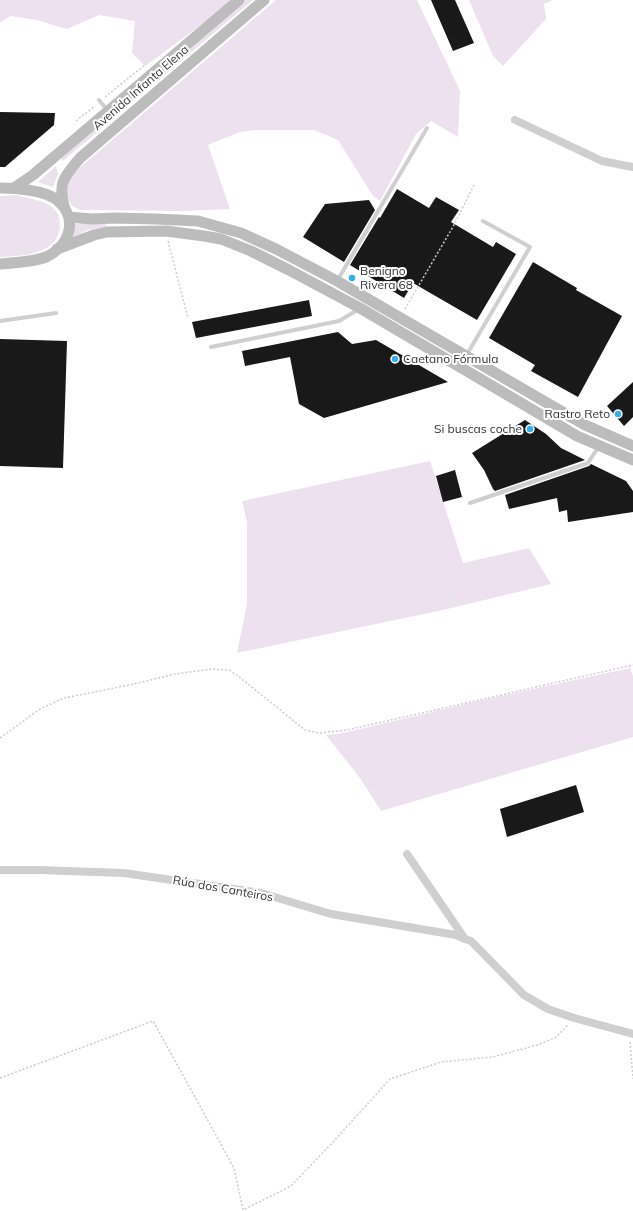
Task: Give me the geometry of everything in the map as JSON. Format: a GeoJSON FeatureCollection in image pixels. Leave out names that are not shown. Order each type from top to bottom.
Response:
{"type":"FeatureCollection","features":[{"type":"Feature","properties":{"kind":"main road","name":"Avenida Infanta Elena"},"geometry":{"type":"LineString","coordinates":[[14,188],[33,175],[239,0]]}},
{"type":"Feature","properties":{"kind":"main road","name":"Avenida Infanta Elena"},"geometry":{"type":"LineString","coordinates":[[56,249],[65,241],[69,231],[67,213],[61,196],[61,187],[67,174],[80,158],[264,0]]}},
{"type":"Feature","properties":{"kind":"main road"},"geometry":{"type":"LineString","coordinates":[[0,188],[14,188],[45,194],[56,200],[67,213],[91,219],[156,218],[198,221],[241,233],[276,249],[337,281],[585,425],[633,446]]}},
{"type":"Feature","properties":{"kind":"main road"},"geometry":{"type":"LineString","coordinates":[[0,264],[19,263],[45,257],[56,249],[94,235],[107,232],[166,231],[221,239],[251,251],[360,308],[577,436],[633,460]]}},
{"type":"Feature","properties":{"kind":"street"},"geometry":{"type":"LineString","coordinates":[[515,120],[602,161],[633,167]]}},
{"type":"Feature","properties":{"kind":"street"},"geometry":{"type":"LineString","coordinates":[[407,854],[466,939],[471,941],[524,995],[548,1009],[574,1018],[631,1033]]}},
{"type":"Feature","properties":{"kind":"street","name":"Rúa dos Canteiros"},"geometry":{"type":"LineString","coordinates":[[0,870],[124,873],[261,893],[331,914],[456,935],[466,939]]}},
{"type":"Feature","properties":{"kind":"lane"},"geometry":{"type":"LineString","coordinates":[[99,100],[108,111]]}},
{"type":"Feature","properties":{"kind":"lane"},"geometry":{"type":"LineString","coordinates":[[337,281],[428,128]]}},
{"type":"Feature","properties":{"kind":"lane"},"geometry":{"type":"LineString","coordinates":[[466,356],[530,247],[483,221]]}},
{"type":"Feature","properties":{"kind":"lane"},"geometry":{"type":"LineString","coordinates":[[211,347],[339,321],[360,308]]}},
{"type":"Feature","properties":{"kind":"lane"},"geometry":{"type":"LineString","coordinates":[[0,321],[56,313]]}},
{"type":"Feature","properties":{"kind":"lane"},"geometry":{"type":"LineString","coordinates":[[470,503],[588,463],[599,446]]}},
{"type":"Feature","properties":{"kind":"path"},"geometry":{"type":"LineString","coordinates":[[400,318],[454,225],[474,185]]}},
{"type":"Feature","properties":{"kind":"path"},"geometry":{"type":"LineString","coordinates":[[166,231],[188,318]]}},
{"type":"Feature","properties":{"kind":"path"},"geometry":{"type":"LineString","coordinates":[[0,738],[40,709],[64,698],[175,674],[213,669],[229,670],[304,730],[319,733],[347,730],[633,665]]}},
{"type":"Feature","properties":{"kind":"path"},"geometry":{"type":"LineString","coordinates":[[0,1078],[153,1022],[234,1168],[243,1210],[291,1186],[390,1079],[441,1062],[493,1057],[549,1040],[555,1038],[574,1018]]}},
{"type":"Feature","properties":{"kind":"path"},"geometry":{"type":"LineString","coordinates":[[631,1033],[633,1079]]}},
{"type":"Feature","properties":{"kind":"shaded area"},"geometry":{"type":"Polygon","coordinates":[[[0,0],[233,0],[219,12],[145,66],[132,53],[135,21],[99,15],[67,29],[36,20],[10,16],[0,23],[0,0]]]}},
{"type":"Feature","properties":{"kind":"shaded area"},"geometry":{"type":"Polygon","coordinates":[[[245,0],[253,0],[63,161],[61,158],[245,0]]]}},
{"type":"Feature","properties":{"kind":"shaded area"},"geometry":{"type":"Polygon","coordinates":[[[276,0],[417,0],[460,91],[458,137],[431,121],[416,134],[380,201],[373,196],[338,140],[314,130],[255,130],[240,132],[208,145],[230,209],[185,211],[80,210],[72,206],[66,194],[70,176],[276,0]]]}},
{"type":"Feature","properties":{"kind":"shaded area"},"geometry":{"type":"Polygon","coordinates":[[[469,0],[553,0],[544,4],[546,19],[503,66],[493,56],[469,0]]]}},
{"type":"Feature","properties":{"kind":"shaded area"},"geometry":{"type":"Polygon","coordinates":[[[56,166],[58,174],[53,187],[38,182],[56,166]]]}},
{"type":"Feature","properties":{"kind":"shaded area"},"geometry":{"type":"Polygon","coordinates":[[[16,195],[44,203],[52,207],[57,213],[60,221],[58,236],[53,243],[38,252],[18,256],[0,257],[0,196],[16,195]]]}},
{"type":"Feature","properties":{"kind":"shaded area"},"geometry":{"type":"Polygon","coordinates":[[[75,224],[106,224],[106,227],[87,230],[72,238],[75,224]]]}},
{"type":"Feature","properties":{"kind":"shaded area"},"geometry":{"type":"Polygon","coordinates":[[[430,461],[463,563],[529,548],[551,584],[443,610],[237,653],[247,604],[247,522],[242,501],[430,461]]]}},
{"type":"Feature","properties":{"kind":"shaded area"},"geometry":{"type":"Polygon","coordinates":[[[630,668],[633,676],[633,737],[381,811],[360,778],[326,735],[339,734],[487,699],[630,668]]]}},
{"type":"Feature","properties":{"kind":"building"},"geometry":{"type":"Polygon","coordinates":[[[431,0],[455,0],[474,43],[453,51],[431,0]]]}},
{"type":"Feature","properties":{"kind":"building"},"geometry":{"type":"Polygon","coordinates":[[[0,112],[55,113],[54,125],[5,167],[0,167],[0,112]]]}},
{"type":"Feature","properties":{"kind":"building"},"geometry":{"type":"Polygon","coordinates":[[[397,189],[429,208],[436,197],[459,210],[451,222],[493,247],[496,242],[516,254],[477,320],[413,283],[404,298],[350,265],[397,189]]]}},
{"type":"Feature","properties":{"kind":"building"},"geometry":{"type":"Polygon","coordinates":[[[369,200],[375,210],[344,262],[303,237],[325,204],[369,200]]]}},
{"type":"Feature","properties":{"kind":"building"},"geometry":{"type":"Polygon","coordinates":[[[533,262],[577,288],[576,290],[622,316],[578,397],[531,371],[535,365],[489,338],[533,262]]]}},
{"type":"Feature","properties":{"kind":"building"},"geometry":{"type":"Polygon","coordinates":[[[309,300],[312,316],[196,338],[192,322],[309,300]]]}},
{"type":"Feature","properties":{"kind":"building"},"geometry":{"type":"Polygon","coordinates":[[[338,332],[352,344],[376,340],[448,382],[324,418],[299,404],[290,357],[245,366],[242,351],[338,332]]]}},
{"type":"Feature","properties":{"kind":"building"},"geometry":{"type":"Polygon","coordinates":[[[0,339],[67,341],[63,468],[0,466],[0,339]]]}},
{"type":"Feature","properties":{"kind":"building"},"geometry":{"type":"Polygon","coordinates":[[[633,382],[633,417],[624,426],[607,406],[633,382]]]}},
{"type":"Feature","properties":{"kind":"building"},"geometry":{"type":"Polygon","coordinates":[[[525,420],[546,434],[561,448],[585,460],[495,491],[484,470],[472,453],[525,420]]]}},
{"type":"Feature","properties":{"kind":"building"},"geometry":{"type":"Polygon","coordinates":[[[591,464],[626,481],[633,491],[633,512],[568,522],[567,510],[559,512],[557,498],[509,509],[505,495],[589,466],[591,464]]]}},
{"type":"Feature","properties":{"kind":"building"},"geometry":{"type":"Polygon","coordinates":[[[455,470],[462,497],[443,502],[436,476],[455,470]]]}},
{"type":"Feature","properties":{"kind":"building"},"geometry":{"type":"Polygon","coordinates":[[[576,785],[584,812],[507,837],[500,809],[576,785]]]}},
{"type":"Feature","properties":{"kind":"place","name":"Benigno Rivera 68"},"geometry":{"type":"Point","coordinates":[352,278]}},
{"type":"Feature","properties":{"kind":"place","name":"Caetano Fórmula"},"geometry":{"type":"Point","coordinates":[395,359]}},
{"type":"Feature","properties":{"kind":"place","name":"Rastro Reto"},"geometry":{"type":"Point","coordinates":[618,414]}},
{"type":"Feature","properties":{"kind":"place","name":"Si buscas coche"},"geometry":{"type":"Point","coordinates":[530,429]}}]}
